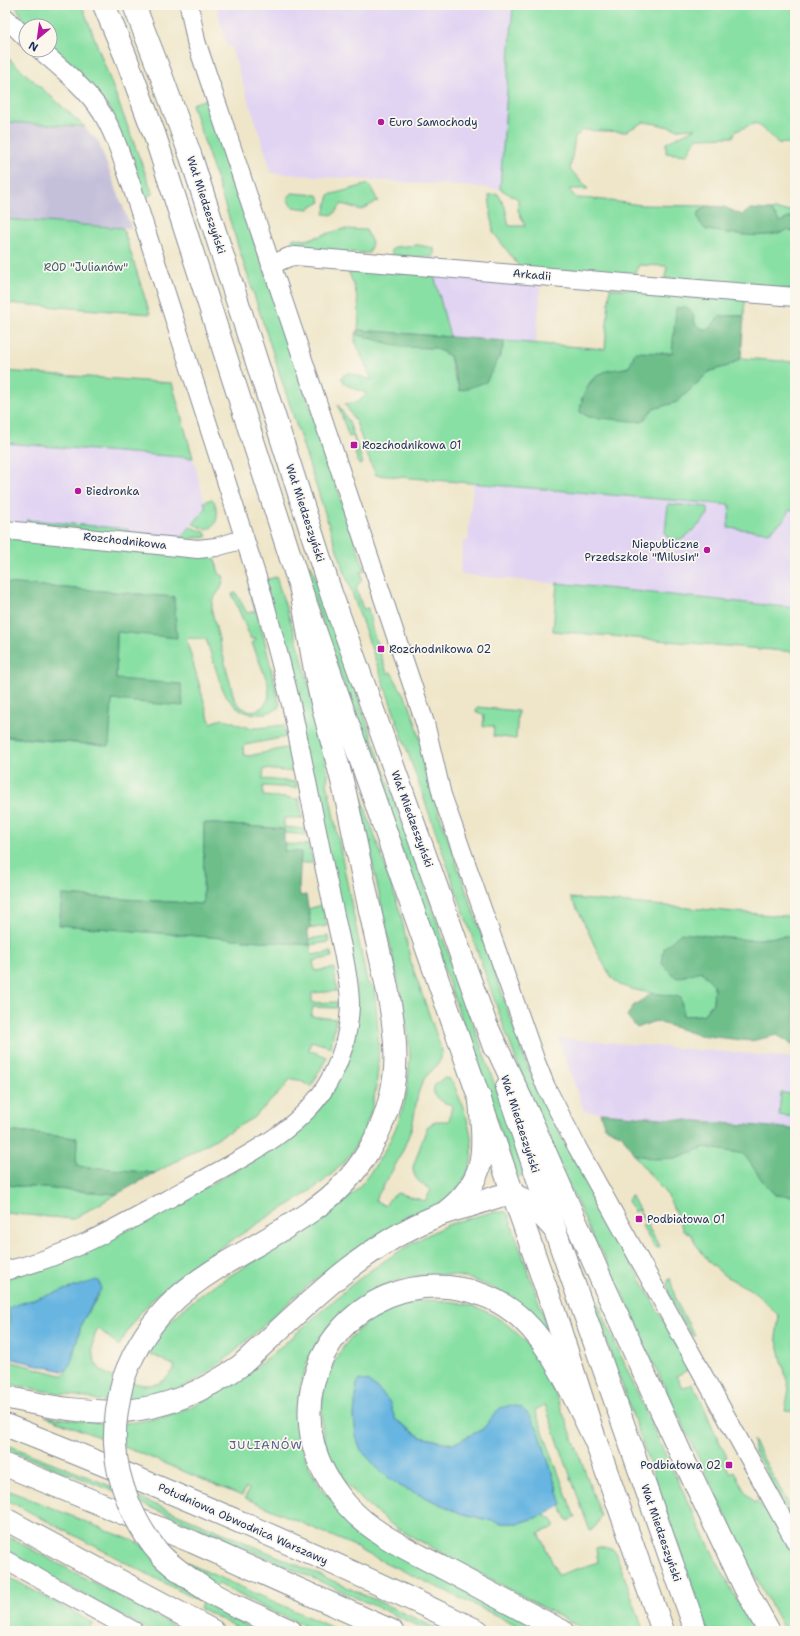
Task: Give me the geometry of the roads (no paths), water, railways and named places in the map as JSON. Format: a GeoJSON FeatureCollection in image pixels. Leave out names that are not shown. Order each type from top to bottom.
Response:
{"type":"FeatureCollection","features":[{"type":"Feature","properties":{"kind":"main road"},"geometry":{"type":"LineString","coordinates":[[104,5],[125,55],[155,136],[301,590],[480,1098],[553,1308],[596,1442],[663,1631]]}},
{"type":"Feature","properties":{"kind":"main road","name":"Wał Miedzeszyński"},"geometry":{"type":"LineString","coordinates":[[134,5],[191,157],[331,593],[488,1029],[555,1230],[696,1631]]}},
{"type":"Feature","properties":{"kind":"main road"},"geometry":{"type":"LineString","coordinates":[[291,1631],[234,1605],[208,1591],[188,1578],[160,1554],[143,1530],[125,1495],[115,1445],[115,1429],[117,1409],[123,1380],[130,1360],[151,1326],[169,1304],[181,1293],[210,1272],[315,1209],[341,1187],[362,1161],[378,1135],[385,1117],[392,1090],[395,1076],[395,1049],[391,1012],[345,792],[321,702],[301,590]]}},
{"type":"Feature","properties":{"kind":"main road"},"geometry":{"type":"LineString","coordinates":[[488,1029],[682,1456],[745,1588],[769,1631]]}},
{"type":"Feature","properties":{"kind":"main road"},"geometry":{"type":"LineString","coordinates":[[443,1214],[457,1204],[466,1194],[479,1170],[483,1147],[480,1098]]}},
{"type":"Feature","properties":{"kind":"main road"},"geometry":{"type":"LineString","coordinates":[[5,1397],[68,1410],[106,1412],[131,1411],[167,1404],[210,1385],[240,1366],[335,1280],[367,1256],[402,1233],[443,1214],[502,1196],[513,1195],[526,1201],[555,1230]]}},
{"type":"Feature","properties":{"kind":"main road"},"geometry":{"type":"LineString","coordinates":[[562,1631],[400,1545],[359,1517],[329,1482],[316,1453],[309,1417],[312,1388],[316,1373],[328,1346],[360,1311],[383,1298],[409,1289],[442,1287],[460,1288],[492,1299],[509,1309],[535,1332],[554,1361],[596,1442]]}},
{"type":"Feature","properties":{"kind":"main road","name":"Południowa Obwodnica Warszawy"},"geometry":{"type":"LineString","coordinates":[[5,1425],[168,1490],[390,1589],[478,1631]]}},
{"type":"Feature","properties":{"kind":"main road"},"geometry":{"type":"LineString","coordinates":[[5,1465],[193,1542],[392,1631]]}},
{"type":"Feature","properties":{"kind":"main road"},"geometry":{"type":"LineString","coordinates":[[5,1519],[213,1631]]}},
{"type":"Feature","properties":{"kind":"street"},"geometry":{"type":"LineString","coordinates":[[189,5],[196,40],[425,723],[442,794],[536,1062],[546,1086],[577,1147],[795,1541]]}},
{"type":"Feature","properties":{"kind":"street"},"geometry":{"type":"LineString","coordinates":[[5,17],[18,30]]}},
{"type":"Feature","properties":{"kind":"street"},"geometry":{"type":"LineString","coordinates":[[5,1271],[42,1261],[87,1243],[234,1163],[292,1125],[318,1097],[334,1070],[343,1047],[349,1021],[350,1005],[350,994],[344,962],[293,714],[262,593],[139,208],[114,137],[101,112],[87,93],[49,58]]}},
{"type":"Feature","properties":{"kind":"street","name":"Arkadii"},"geometry":{"type":"LineString","coordinates":[[272,265],[289,257],[295,256],[795,297]]}},
{"type":"Feature","properties":{"kind":"street","name":"Rozchodnikowa"},"geometry":{"type":"LineString","coordinates":[[5,530],[198,549],[216,547],[244,539]]}},
{"type":"Feature","properties":{"kind":"street"},"geometry":{"type":"LineString","coordinates":[[5,1560],[134,1631]]}},
{"type":"Feature","properties":{"kind":"water"},"geometry":{"type":"Polygon","coordinates":[[[97,1280],[100,1282],[101,1289],[82,1322],[71,1362],[66,1370],[62,1371],[5,1357],[5,1333],[9,1328],[9,1309],[12,1306],[97,1280]]]}},
{"type":"Feature","properties":{"kind":"water"},"geometry":{"type":"Polygon","coordinates":[[[360,1380],[367,1381],[379,1390],[389,1401],[395,1419],[420,1437],[453,1444],[483,1429],[500,1408],[511,1405],[522,1408],[530,1416],[539,1432],[562,1505],[544,1515],[520,1523],[500,1523],[460,1513],[400,1486],[380,1471],[360,1449],[356,1435],[354,1416],[357,1384],[360,1380]]]}},
{"type":"Feature","properties":{"kind":"place","name":"Euro Samochody"},"geometry":{"type":"Point","coordinates":[381,122]}},
{"type":"Feature","properties":{"kind":"place","name":"Rozchodnikowa 01"},"geometry":{"type":"Point","coordinates":[354,445]}},
{"type":"Feature","properties":{"kind":"place","name":"Biedronka"},"geometry":{"type":"Point","coordinates":[78,491]}},
{"type":"Feature","properties":{"kind":"place","name":"Niepubliczne Przedszkole \"Milusin\""},"geometry":{"type":"Point","coordinates":[707,550]}},
{"type":"Feature","properties":{"kind":"place","name":"Rozchodnikowa 02"},"geometry":{"type":"Point","coordinates":[381,649]}},
{"type":"Feature","properties":{"kind":"place","name":"Podbiałowa 01"},"geometry":{"type":"Point","coordinates":[639,1219]}},
{"type":"Feature","properties":{"kind":"place","name":"Podbiałowa 02"},"geometry":{"type":"Point","coordinates":[729,1465]}},
{"type":"Feature","properties":{"kind":"district","name":"JULIANÓW"},"geometry":{"type":"Point","coordinates":[266,1445]}},
{"type":"Feature","properties":{"kind":"park label","name":"ROD \"Julianów\""},"geometry":{"type":"Point","coordinates":[86,267]}}]}
